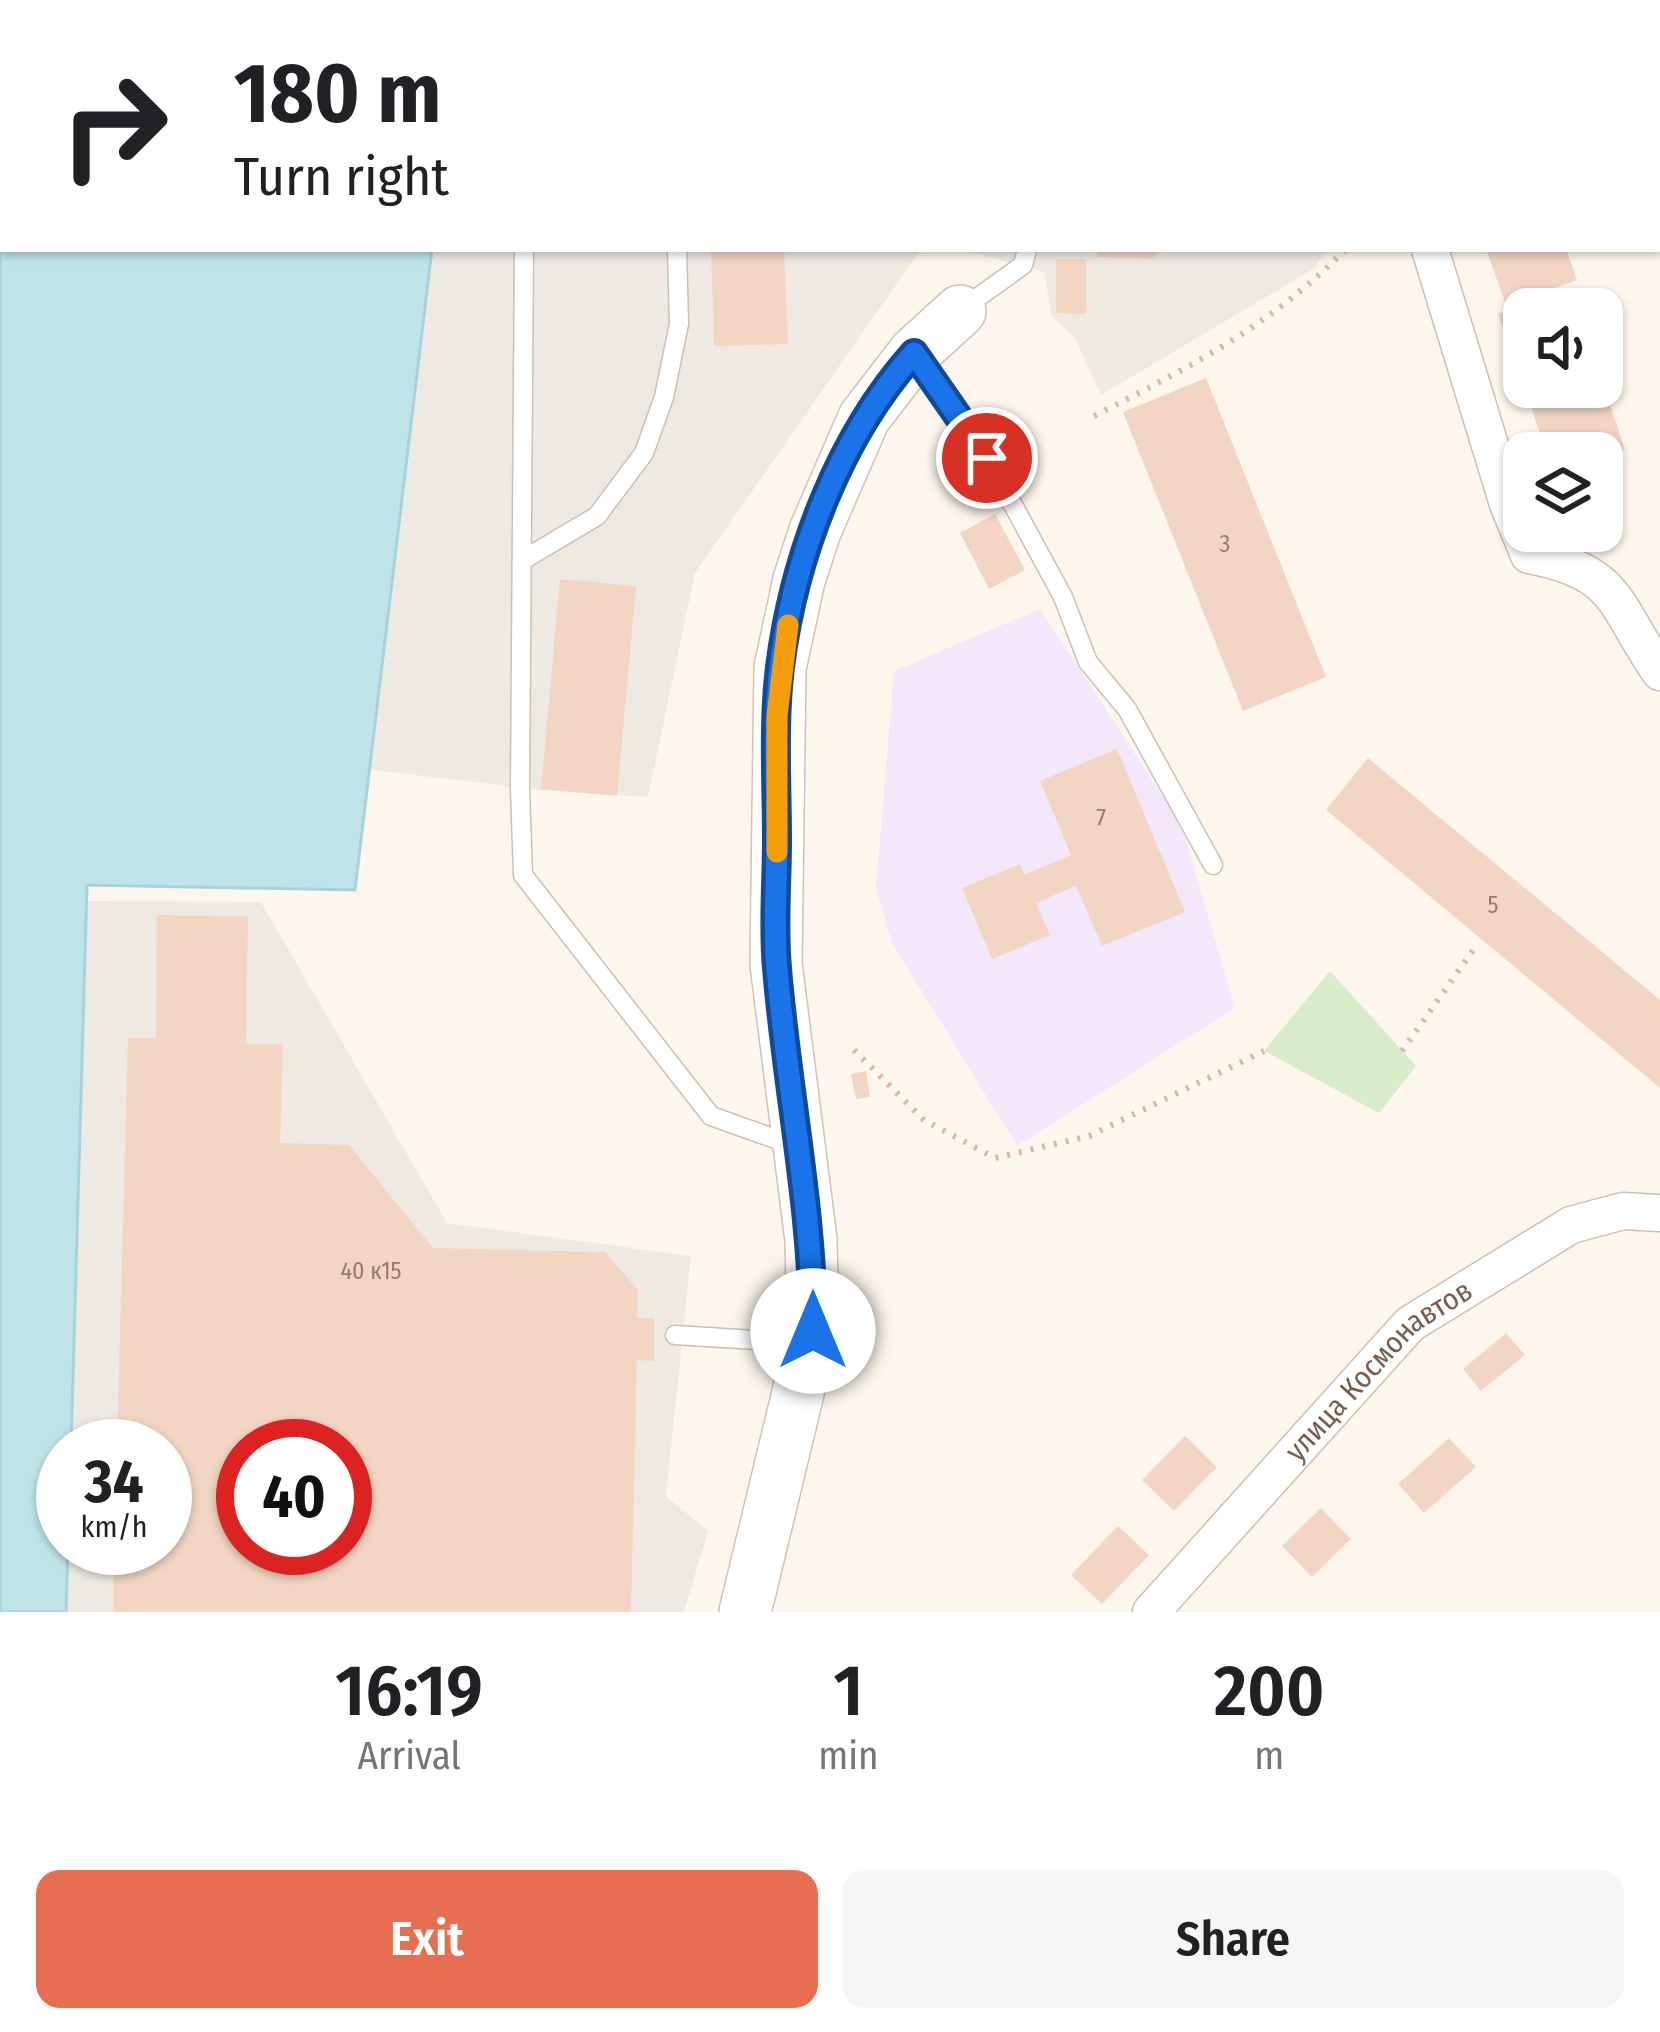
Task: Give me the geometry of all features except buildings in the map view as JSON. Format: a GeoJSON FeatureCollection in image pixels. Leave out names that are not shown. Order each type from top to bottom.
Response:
{"type":"FeatureCollection","features":[{"type":"Feature","properties":{"kind":"street"},"geometry":{"type":"LineString","coordinates":[[1431,252],[1508,504],[1529,555],[1572,563],[1608,588],[1660,672]]}},
{"type":"Feature","properties":{"kind":"street"},"geometry":{"type":"LineString","coordinates":[[745,1612],[811,1343],[811,1240],[776,964],[780,668],[799,580],[838,472],[864,418],[914,353],[960,311]]}},
{"type":"Feature","properties":{"kind":"street","name":"улица Космонавтов"},"geometry":{"type":"LineString","coordinates":[[1151,1612],[1410,1324],[1571,1225],[1623,1210],[1660,1213]]}},
{"type":"Feature","properties":{"kind":"lane"},"geometry":{"type":"LineString","coordinates":[[524,252],[523,875],[711,1116],[800,1147]]}},
{"type":"Feature","properties":{"kind":"lane"},"geometry":{"type":"LineString","coordinates":[[523,560],[597,516],[644,453],[664,397],[679,324],[677,252]]}},
{"type":"Feature","properties":{"kind":"lane"},"geometry":{"type":"LineString","coordinates":[[960,311],[1023,265],[1026,252]]}},
{"type":"Feature","properties":{"kind":"lane"},"geometry":{"type":"LineString","coordinates":[[914,353],[987,458],[1063,597],[1088,662],[1127,709],[1213,865]]}},
{"type":"Feature","properties":{"kind":"lane"},"geometry":{"type":"LineString","coordinates":[[675,1335],[811,1343]]}},
{"type":"Feature","properties":{"kind":"path"},"geometry":{"type":"LineString","coordinates":[[1094,416],[1219,352],[1280,308],[1343,252]]}},
{"type":"Feature","properties":{"kind":"path"},"geometry":{"type":"LineString","coordinates":[[1402,1051],[1476,946]]}},
{"type":"Feature","properties":{"kind":"path"},"geometry":{"type":"LineString","coordinates":[[854,1050],[924,1120],[995,1158],[1089,1136],[1264,1051]]}},
{"type":"Feature","properties":{"kind":"shaded area"},"geometry":{"type":"Polygon","coordinates":[[[431,252],[919,252],[695,573],[648,797],[540,790],[366,769],[431,252]]]}},
{"type":"Feature","properties":{"kind":"shaded area"},"geometry":{"type":"Polygon","coordinates":[[[973,252],[1324,252],[1315,268],[1101,395],[1075,338],[1052,316],[1044,272],[973,252]]]}},
{"type":"Feature","properties":{"kind":"shaded area"},"geometry":{"type":"Polygon","coordinates":[[[1040,609],[1181,824],[1235,1008],[1017,1146],[892,943],[876,889],[894,671],[1040,609]]]}},
{"type":"Feature","properties":{"kind":"shaded area"},"geometry":{"type":"Polygon","coordinates":[[[86,901],[261,902],[447,1223],[691,1256],[666,1496],[708,1531],[684,1612],[66,1612],[67,1575],[192,1575],[192,1419],[72,1419],[86,901]]]}},
{"type":"Feature","properties":{"kind":"green space"},"geometry":{"type":"Polygon","coordinates":[[[1330,971],[1416,1066],[1379,1113],[1264,1051],[1330,971]]]}},
{"type":"Feature","properties":{"kind":"water"},"geometry":{"type":"Polygon","coordinates":[[[0,252],[432,252],[355,890],[87,885],[72,1419],[36,1419],[36,1575],[67,1575],[66,1612],[0,1612],[0,252]]]}},
{"type":"Feature","properties":{"kind":"slow traffic"},"geometry":{"type":"LineString","coordinates":[[777,852],[777,716],[788,625]]}},
{"type":"Feature","properties":{"kind":"route"},"geometry":{"type":"LineString","coordinates":[[813,1331],[811,1240],[776,964],[777,716],[788,623],[838,472],[864,418],[914,353],[987,458]]}}]}
